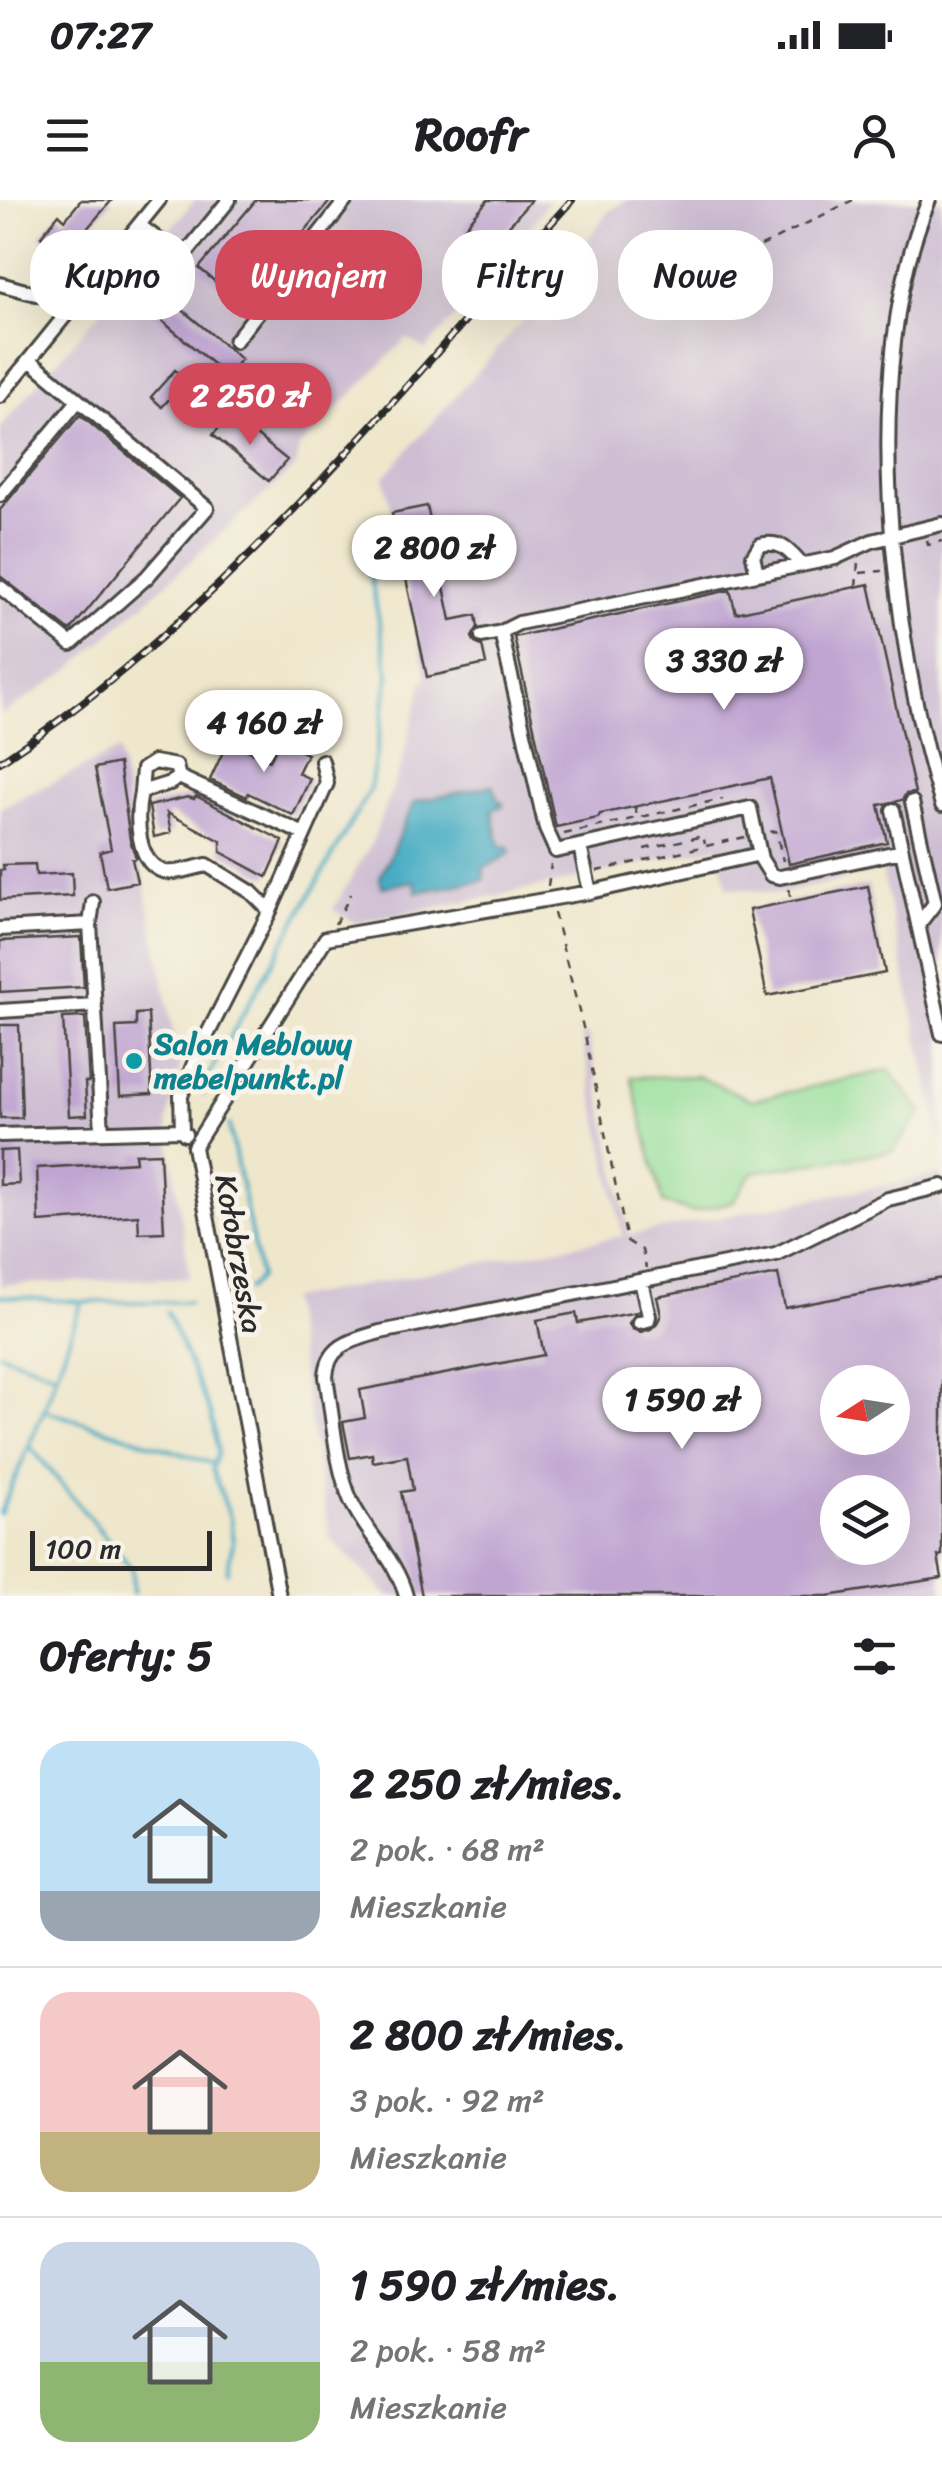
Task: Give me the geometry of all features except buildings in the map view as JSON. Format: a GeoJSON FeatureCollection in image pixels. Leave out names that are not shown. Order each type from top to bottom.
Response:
{"type":"FeatureCollection","features":[{"type":"Feature","properties":{"kind":"street"},"geometry":{"type":"LineString","coordinates":[[135,230],[159,200]]}},
{"type":"Feature","properties":{"kind":"street"},"geometry":{"type":"LineString","coordinates":[[139,225],[182,258],[229,200]]}},
{"type":"Feature","properties":{"kind":"street"},"geometry":{"type":"LineString","coordinates":[[235,341],[346,200]]}},
{"type":"Feature","properties":{"kind":"street"},"geometry":{"type":"LineString","coordinates":[[929,200],[915,232],[899,309],[890,433],[900,621],[942,804]]}},
{"type":"Feature","properties":{"kind":"street"},"geometry":{"type":"LineString","coordinates":[[0,284],[30,292]]}},
{"type":"Feature","properties":{"kind":"street"},"geometry":{"type":"LineString","coordinates":[[0,396],[63,320]]}},
{"type":"Feature","properties":{"kind":"street"},"geometry":{"type":"LineString","coordinates":[[0,587],[71,644],[147,577],[207,508],[30,360]]}},
{"type":"Feature","properties":{"kind":"street"},"geometry":{"type":"LineString","coordinates":[[0,495],[78,401]]}},
{"type":"Feature","properties":{"kind":"street"},"geometry":{"type":"LineString","coordinates":[[482,636],[501,632],[518,622],[835,558],[872,540],[942,524]]}},
{"type":"Feature","properties":{"kind":"street"},"geometry":{"type":"LineString","coordinates":[[757,574],[753,556],[760,545],[774,542],[802,565]]}},
{"type":"Feature","properties":{"kind":"street"},"geometry":{"type":"LineString","coordinates":[[501,632],[546,829],[556,851],[750,808],[760,854],[771,875],[780,877],[902,852]]}},
{"type":"Feature","properties":{"kind":"street"},"geometry":{"type":"LineString","coordinates":[[194,1147],[182,1130],[181,1096],[327,783],[322,761]]}},
{"type":"Feature","properties":{"kind":"street"},"geometry":{"type":"LineString","coordinates":[[270,911],[251,892],[207,865],[169,873],[153,866],[144,851],[136,812],[143,769],[154,762],[176,766],[179,776],[304,834]]}},
{"type":"Feature","properties":{"kind":"street"},"geometry":{"type":"LineString","coordinates":[[141,792],[170,784],[179,776]]}},
{"type":"Feature","properties":{"kind":"street"},"geometry":{"type":"LineString","coordinates":[[912,802],[935,903],[918,925]]}},
{"type":"Feature","properties":{"kind":"street"},"geometry":{"type":"LineString","coordinates":[[893,810],[918,925],[937,987],[942,1034]]}},
{"type":"Feature","properties":{"kind":"street"},"geometry":{"type":"LineString","coordinates":[[580,846],[590,892]]}},
{"type":"Feature","properties":{"kind":"street"},"geometry":{"type":"LineString","coordinates":[[326,938],[590,892],[760,854]]}},
{"type":"Feature","properties":{"kind":"street"},"geometry":{"type":"LineString","coordinates":[[93,902],[90,924],[102,1132]]}},
{"type":"Feature","properties":{"kind":"street"},"geometry":{"type":"LineString","coordinates":[[0,928],[90,924]]}},
{"type":"Feature","properties":{"kind":"street","name":"Kołobrzeska"},"geometry":{"type":"LineString","coordinates":[[278,1596],[194,1147],[326,938]]}},
{"type":"Feature","properties":{"kind":"street"},"geometry":{"type":"LineString","coordinates":[[0,1011],[94,1005]]}},
{"type":"Feature","properties":{"kind":"street"},"geometry":{"type":"LineString","coordinates":[[0,1134],[182,1130]]}},
{"type":"Feature","properties":{"kind":"street"},"geometry":{"type":"LineString","coordinates":[[406,1596],[400,1574],[360,1516],[345,1481],[326,1377],[331,1354],[339,1347],[380,1332],[776,1254],[888,1198],[942,1186]]}},
{"type":"Feature","properties":{"kind":"street"},"geometry":{"type":"LineString","coordinates":[[640,1322],[650,1316],[645,1280]]}},
{"type":"Feature","properties":{"kind":"path"},"geometry":{"type":"LineString","coordinates":[[773,240],[853,200]]}},
{"type":"Feature","properties":{"kind":"path"},"geometry":{"type":"LineString","coordinates":[[927,539],[928,545],[942,541]]}},
{"type":"Feature","properties":{"kind":"path"},"geometry":{"type":"LineString","coordinates":[[856,586],[857,556]]}},
{"type":"Feature","properties":{"kind":"path"},"geometry":{"type":"LineString","coordinates":[[859,573],[888,571]]}},
{"type":"Feature","properties":{"kind":"path"},"geometry":{"type":"LineString","coordinates":[[721,789],[724,806]]}},
{"type":"Feature","properties":{"kind":"path"},"geometry":{"type":"LineString","coordinates":[[563,834],[723,799]]}},
{"type":"Feature","properties":{"kind":"path"},"geometry":{"type":"LineString","coordinates":[[635,806],[640,828]]}},
{"type":"Feature","properties":{"kind":"path"},"geometry":{"type":"LineString","coordinates":[[730,830],[732,840]]}},
{"type":"Feature","properties":{"kind":"path"},"geometry":{"type":"LineString","coordinates":[[764,833],[776,831],[784,868]]}},
{"type":"Feature","properties":{"kind":"path"},"geometry":{"type":"LineString","coordinates":[[590,872],[752,835]]}},
{"type":"Feature","properties":{"kind":"path"},"geometry":{"type":"LineString","coordinates":[[646,860],[644,848],[702,836],[705,846]]}},
{"type":"Feature","properties":{"kind":"path"},"geometry":{"type":"LineString","coordinates":[[553,858],[547,876],[551,899],[627,1241],[642,1250],[645,1280]]}},
{"type":"Feature","properties":{"kind":"path"},"geometry":{"type":"LineString","coordinates":[[787,883],[791,902]]}},
{"type":"Feature","properties":{"kind":"path"},"geometry":{"type":"LineString","coordinates":[[326,938],[350,894]]}},
{"type":"Feature","properties":{"kind":"shaded area"},"geometry":{"type":"Polygon","coordinates":[[[195,200],[549,200],[528,230],[442,230],[442,320],[452,320],[425,350],[407,338],[299,447],[296,466],[70,670],[0,716],[0,428],[92,320],[195,320],[195,230],[169,230],[195,200]]]}},
{"type":"Feature","properties":{"kind":"shaded area"},"geometry":{"type":"Polygon","coordinates":[[[627,200],[942,200],[942,1145],[882,871],[779,894],[727,887],[718,847],[356,923],[333,909],[371,844],[401,766],[423,681],[427,680],[384,477],[523,320],[598,320],[598,230],[595,230],[608,212],[627,200]]]}},
{"type":"Feature","properties":{"kind":"shaded area"},"geometry":{"type":"Polygon","coordinates":[[[119,750],[180,1068],[167,1123],[190,1277],[0,1285],[0,808],[119,750]]]}},
{"type":"Feature","properties":{"kind":"shaded area"},"geometry":{"type":"Polygon","coordinates":[[[588,1035],[629,1235],[942,1174],[942,1596],[389,1596],[330,1538],[289,1299],[623,1236],[581,1036],[588,1035]]]}},
{"type":"Feature","properties":{"kind":"green space"},"geometry":{"type":"Polygon","coordinates":[[[889,1070],[922,1112],[893,1151],[753,1172],[733,1202],[692,1212],[663,1203],[631,1077],[697,1076],[752,1100],[889,1070]]]}},
{"type":"Feature","properties":{"kind":"water"},"geometry":{"type":"Polygon","coordinates":[[[493,785],[503,806],[492,810],[500,846],[509,847],[510,853],[483,869],[484,880],[417,892],[414,881],[382,887],[380,878],[414,802],[493,785]]]}},
{"type":"Feature","properties":{"kind":"waterway"},"geometry":{"type":"LineString","coordinates":[[203,1094],[203,1085],[370,789],[389,675],[364,540]]}},
{"type":"Feature","properties":{"kind":"waterway"},"geometry":{"type":"LineString","coordinates":[[229,1125],[260,1277],[248,1289]]}},
{"type":"Feature","properties":{"kind":"waterway"},"geometry":{"type":"LineString","coordinates":[[0,1296],[80,1302]]}},
{"type":"Feature","properties":{"kind":"waterway"},"geometry":{"type":"LineString","coordinates":[[0,1514],[44,1410],[82,1302],[189,1302]]}},
{"type":"Feature","properties":{"kind":"waterway"},"geometry":{"type":"LineString","coordinates":[[167,1312],[211,1415],[218,1452],[212,1469],[230,1517],[233,1543],[227,1572]]}},
{"type":"Feature","properties":{"kind":"waterway"},"geometry":{"type":"LineString","coordinates":[[0,1353],[56,1374]]}},
{"type":"Feature","properties":{"kind":"waterway"},"geometry":{"type":"LineString","coordinates":[[44,1410],[211,1463]]}},
{"type":"Feature","properties":{"kind":"waterway"},"geometry":{"type":"LineString","coordinates":[[29,1445],[132,1569],[133,1593]]}},
{"type":"Feature","properties":{"kind":"railway"},"geometry":{"type":"LineString","coordinates":[[0,762],[82,703],[233,571],[372,426],[572,200]]}},
{"type":"Feature","properties":{"kind":"place","name":"Salon Meblowy mebelpunkt.pl"},"geometry":{"type":"Point","coordinates":[134,1061]}}]}
